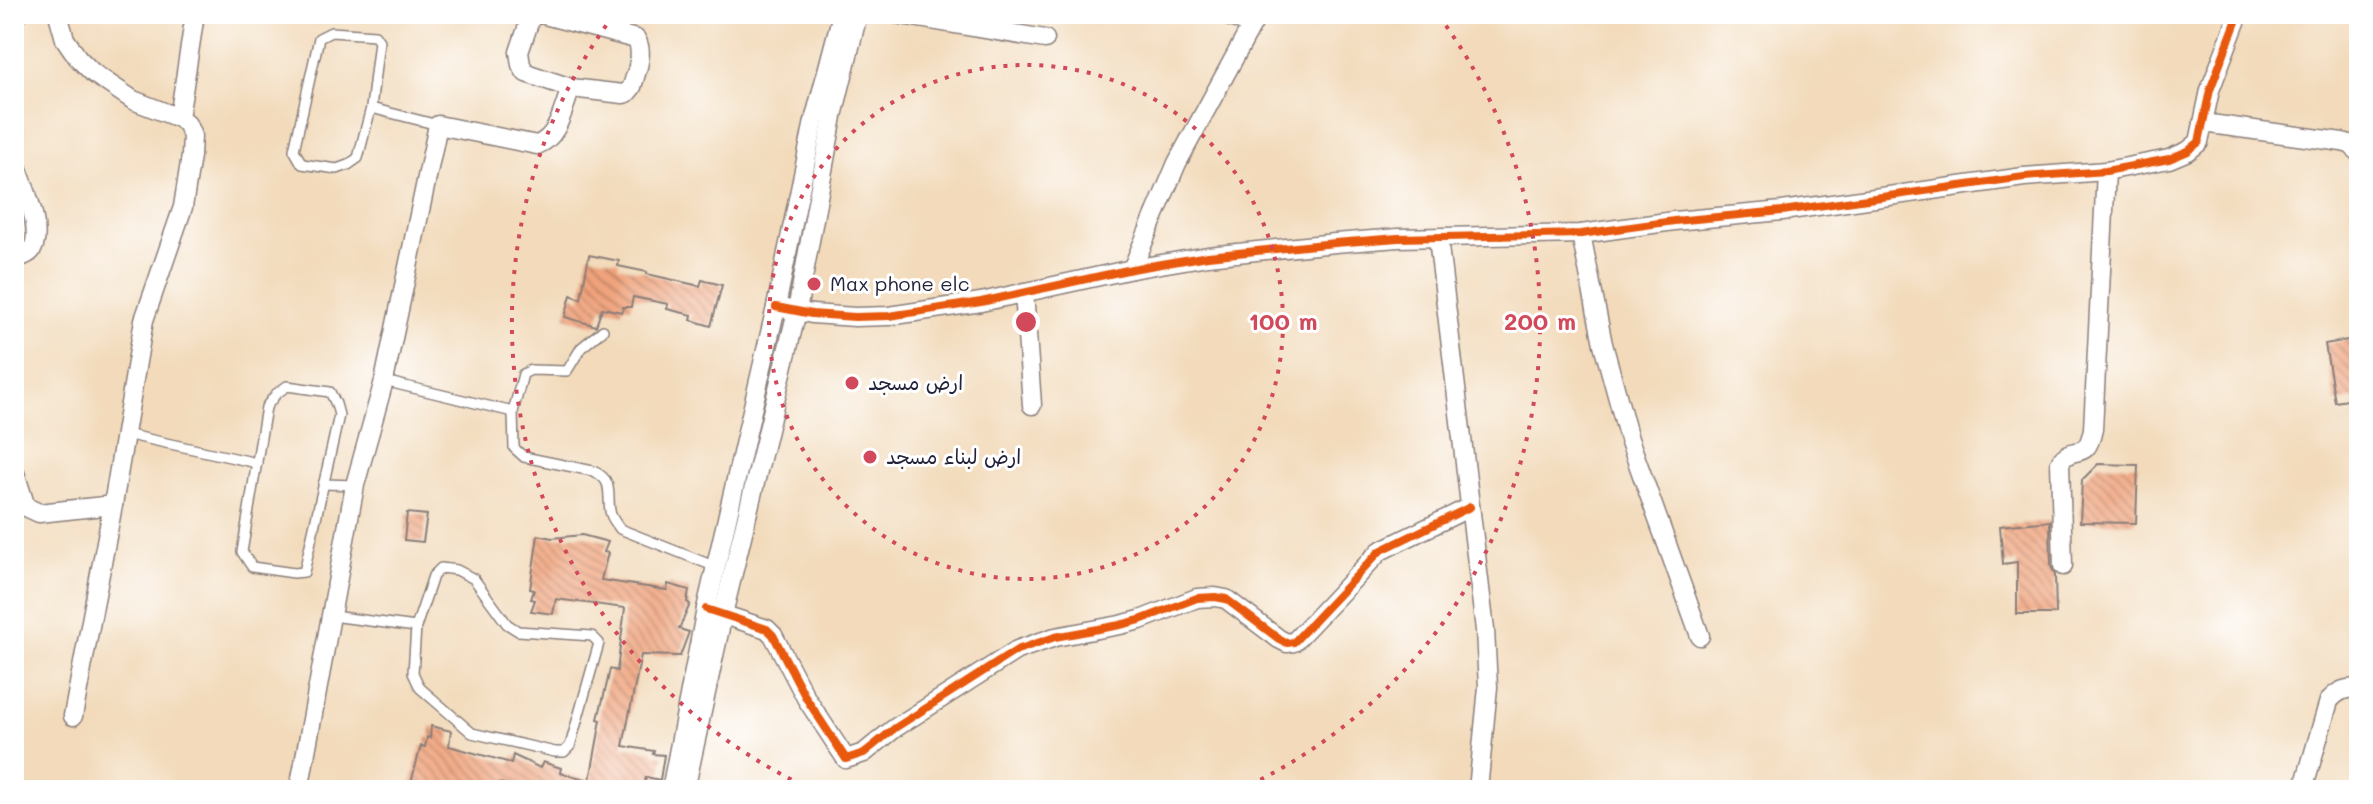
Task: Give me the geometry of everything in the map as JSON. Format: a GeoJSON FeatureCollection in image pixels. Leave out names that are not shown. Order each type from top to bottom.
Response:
{"type":"FeatureCollection","features":[{"type":"Feature","properties":{"kind":"street"},"geometry":{"type":"LineString","coordinates":[[58,14],[65,39],[93,73],[133,100],[179,118],[187,124],[192,136],[183,207],[144,320],[73,716]]}},
{"type":"Feature","properties":{"kind":"street"},"geometry":{"type":"LineString","coordinates":[[179,118],[195,14]]}},
{"type":"Feature","properties":{"kind":"street"},"geometry":{"type":"LineString","coordinates":[[532,14],[519,52],[526,73],[571,88],[627,93],[632,87],[641,52],[636,39],[541,14]]}},
{"type":"Feature","properties":{"kind":"street"},"geometry":{"type":"LineString","coordinates":[[685,790],[715,612],[716,567],[776,307],[814,121],[842,14]]}},
{"type":"Feature","properties":{"kind":"street"},"geometry":{"type":"LineString","coordinates":[[671,790],[715,612],[797,311],[833,116],[858,14]]}},
{"type":"Feature","properties":{"kind":"street"},"geometry":{"type":"LineString","coordinates":[[895,14],[1045,39]]}},
{"type":"Feature","properties":{"kind":"street"},"geometry":{"type":"LineString","coordinates":[[1132,269],[1177,163],[1255,19],[1222,14]]}},
{"type":"Feature","properties":{"kind":"street"},"geometry":{"type":"LineString","coordinates":[[776,307],[855,317],[889,316],[931,311],[1208,256],[1335,243],[1581,234],[1782,211],[2024,177],[2106,171],[2169,159],[2188,151],[2199,142],[2214,78],[2239,14]]}},
{"type":"Feature","properties":{"kind":"street"},"geometry":{"type":"LineString","coordinates":[[299,790],[355,485],[384,381],[438,125],[537,145],[545,142],[555,131],[571,88]]}},
{"type":"Feature","properties":{"kind":"street"},"geometry":{"type":"LineString","coordinates":[[2203,123],[2342,142],[2359,152]]}},
{"type":"Feature","properties":{"kind":"street"},"geometry":{"type":"LineString","coordinates":[[14,158],[37,229],[36,243],[29,254],[14,259]]}},
{"type":"Feature","properties":{"kind":"street"},"geometry":{"type":"LineString","coordinates":[[2063,566],[2060,462],[2064,456],[2085,449],[2090,443],[2093,429],[2106,171]]}},
{"type":"Feature","properties":{"kind":"street"},"geometry":{"type":"LineString","coordinates":[[1581,234],[1603,344],[1629,439],[1700,636]]}},
{"type":"Feature","properties":{"kind":"street"},"geometry":{"type":"LineString","coordinates":[[1438,238],[1485,630],[1488,687],[1478,790]]}},
{"type":"Feature","properties":{"kind":"street"},"geometry":{"type":"LineString","coordinates":[[1024,292],[1032,405]]}},
{"type":"Feature","properties":{"kind":"street"},"geometry":{"type":"LineString","coordinates":[[14,470],[26,507],[39,513],[113,505]]}},
{"type":"Feature","properties":{"kind":"street"},"geometry":{"type":"LineString","coordinates":[[715,612],[767,629],[773,635],[806,698],[846,759],[864,753],[895,728],[1017,650],[1055,637],[1140,620],[1197,598],[1226,599],[1279,639],[1294,642],[1380,551],[1470,507]]}},
{"type":"Feature","properties":{"kind":"street"},"geometry":{"type":"LineString","coordinates":[[2303,790],[2329,701],[2339,691],[2359,689]]}},
{"type":"Feature","properties":{"kind":"lane"},"geometry":{"type":"LineString","coordinates":[[325,34],[378,37],[371,108],[358,158],[348,165],[337,169],[302,164],[297,158],[294,150],[319,38],[325,34]]}},
{"type":"Feature","properties":{"kind":"lane"},"geometry":{"type":"LineString","coordinates":[[371,108],[438,125]]}},
{"type":"Feature","properties":{"kind":"lane"},"geometry":{"type":"LineString","coordinates":[[603,330],[581,348],[567,371],[531,370],[524,373],[513,412],[514,448],[519,454],[603,475],[607,481],[610,515],[620,529],[716,567]]}},
{"type":"Feature","properties":{"kind":"lane"},"geometry":{"type":"LineString","coordinates":[[384,381],[513,412]]}},
{"type":"Feature","properties":{"kind":"lane"},"geometry":{"type":"LineString","coordinates":[[287,386],[330,392],[336,404],[339,415],[323,484],[304,572],[252,567],[242,552],[266,407],[287,386]]}},
{"type":"Feature","properties":{"kind":"lane"},"geometry":{"type":"LineString","coordinates":[[125,434],[257,463]]}},
{"type":"Feature","properties":{"kind":"lane"},"geometry":{"type":"LineString","coordinates":[[323,484],[355,485]]}},
{"type":"Feature","properties":{"kind":"lane"},"geometry":{"type":"LineString","coordinates":[[441,568],[457,570],[474,579],[507,624],[518,631],[592,636],[599,643],[570,746],[564,752],[555,752],[472,733],[420,688],[413,673],[416,627],[433,576],[441,568]]}},
{"type":"Feature","properties":{"kind":"lane"},"geometry":{"type":"LineString","coordinates":[[332,616],[416,627]]}},
{"type":"Feature","properties":{"kind":"building"},"geometry":{"type":"Polygon","coordinates":[[[589,255],[619,261],[618,266],[700,286],[702,280],[722,285],[711,326],[691,320],[692,315],[667,309],[668,304],[633,297],[631,307],[623,307],[622,312],[602,308],[596,326],[565,317],[571,295],[581,299],[589,255]]]}},
{"type":"Feature","properties":{"kind":"building"},"geometry":{"type":"Polygon","coordinates":[[[2359,338],[2359,398],[2335,402],[2325,344],[2359,338]]]}},
{"type":"Feature","properties":{"kind":"building"},"geometry":{"type":"Polygon","coordinates":[[[2098,464],[2138,465],[2136,523],[2080,522],[2082,480],[2098,464]]]}},
{"type":"Feature","properties":{"kind":"building"},"geometry":{"type":"Polygon","coordinates":[[[407,513],[427,515],[423,542],[404,540],[407,513]]]}},
{"type":"Feature","properties":{"kind":"building"},"geometry":{"type":"Polygon","coordinates":[[[2050,521],[2056,614],[2017,614],[2017,562],[2003,564],[2000,526],[2050,521]]]}},
{"type":"Feature","properties":{"kind":"building"},"geometry":{"type":"Polygon","coordinates":[[[538,535],[552,538],[582,535],[608,542],[601,580],[667,590],[668,584],[689,590],[687,602],[690,604],[679,629],[689,632],[680,656],[641,655],[623,746],[664,755],[660,780],[646,777],[643,790],[531,790],[499,783],[498,790],[409,790],[421,746],[425,747],[427,737],[430,738],[431,726],[451,731],[449,746],[511,763],[513,755],[540,768],[543,762],[561,768],[560,773],[590,780],[601,720],[598,719],[610,669],[617,671],[625,608],[556,599],[553,614],[531,611],[535,600],[531,599],[534,590],[530,589],[538,535]]]}},
{"type":"Feature","properties":{"kind":"cycle path"},"geometry":{"type":"LineString","coordinates":[[776,307],[812,314],[889,316],[981,302],[1208,256],[1398,238],[1581,234],[1782,211],[2024,177],[2106,171],[2169,159],[2188,151],[2199,142],[2210,90],[2239,14]]}},
{"type":"Feature","properties":{"kind":"cycle path"},"geometry":{"type":"LineString","coordinates":[[706,609],[767,629],[773,635],[806,698],[846,759],[864,753],[895,728],[1017,650],[1055,637],[1140,620],[1197,598],[1226,599],[1279,639],[1294,642],[1380,551],[1470,507]]}},
{"type":"Feature","properties":{"kind":"place","name":"Max phone elc"},"geometry":{"type":"Point","coordinates":[814,284]}},
{"type":"Feature","properties":{"kind":"place","name":"ارض مسجد"},"geometry":{"type":"Point","coordinates":[852,383]}},
{"type":"Feature","properties":{"kind":"place","name":"ارض لبناء مسجد"},"geometry":{"type":"Point","coordinates":[870,457]}}]}
